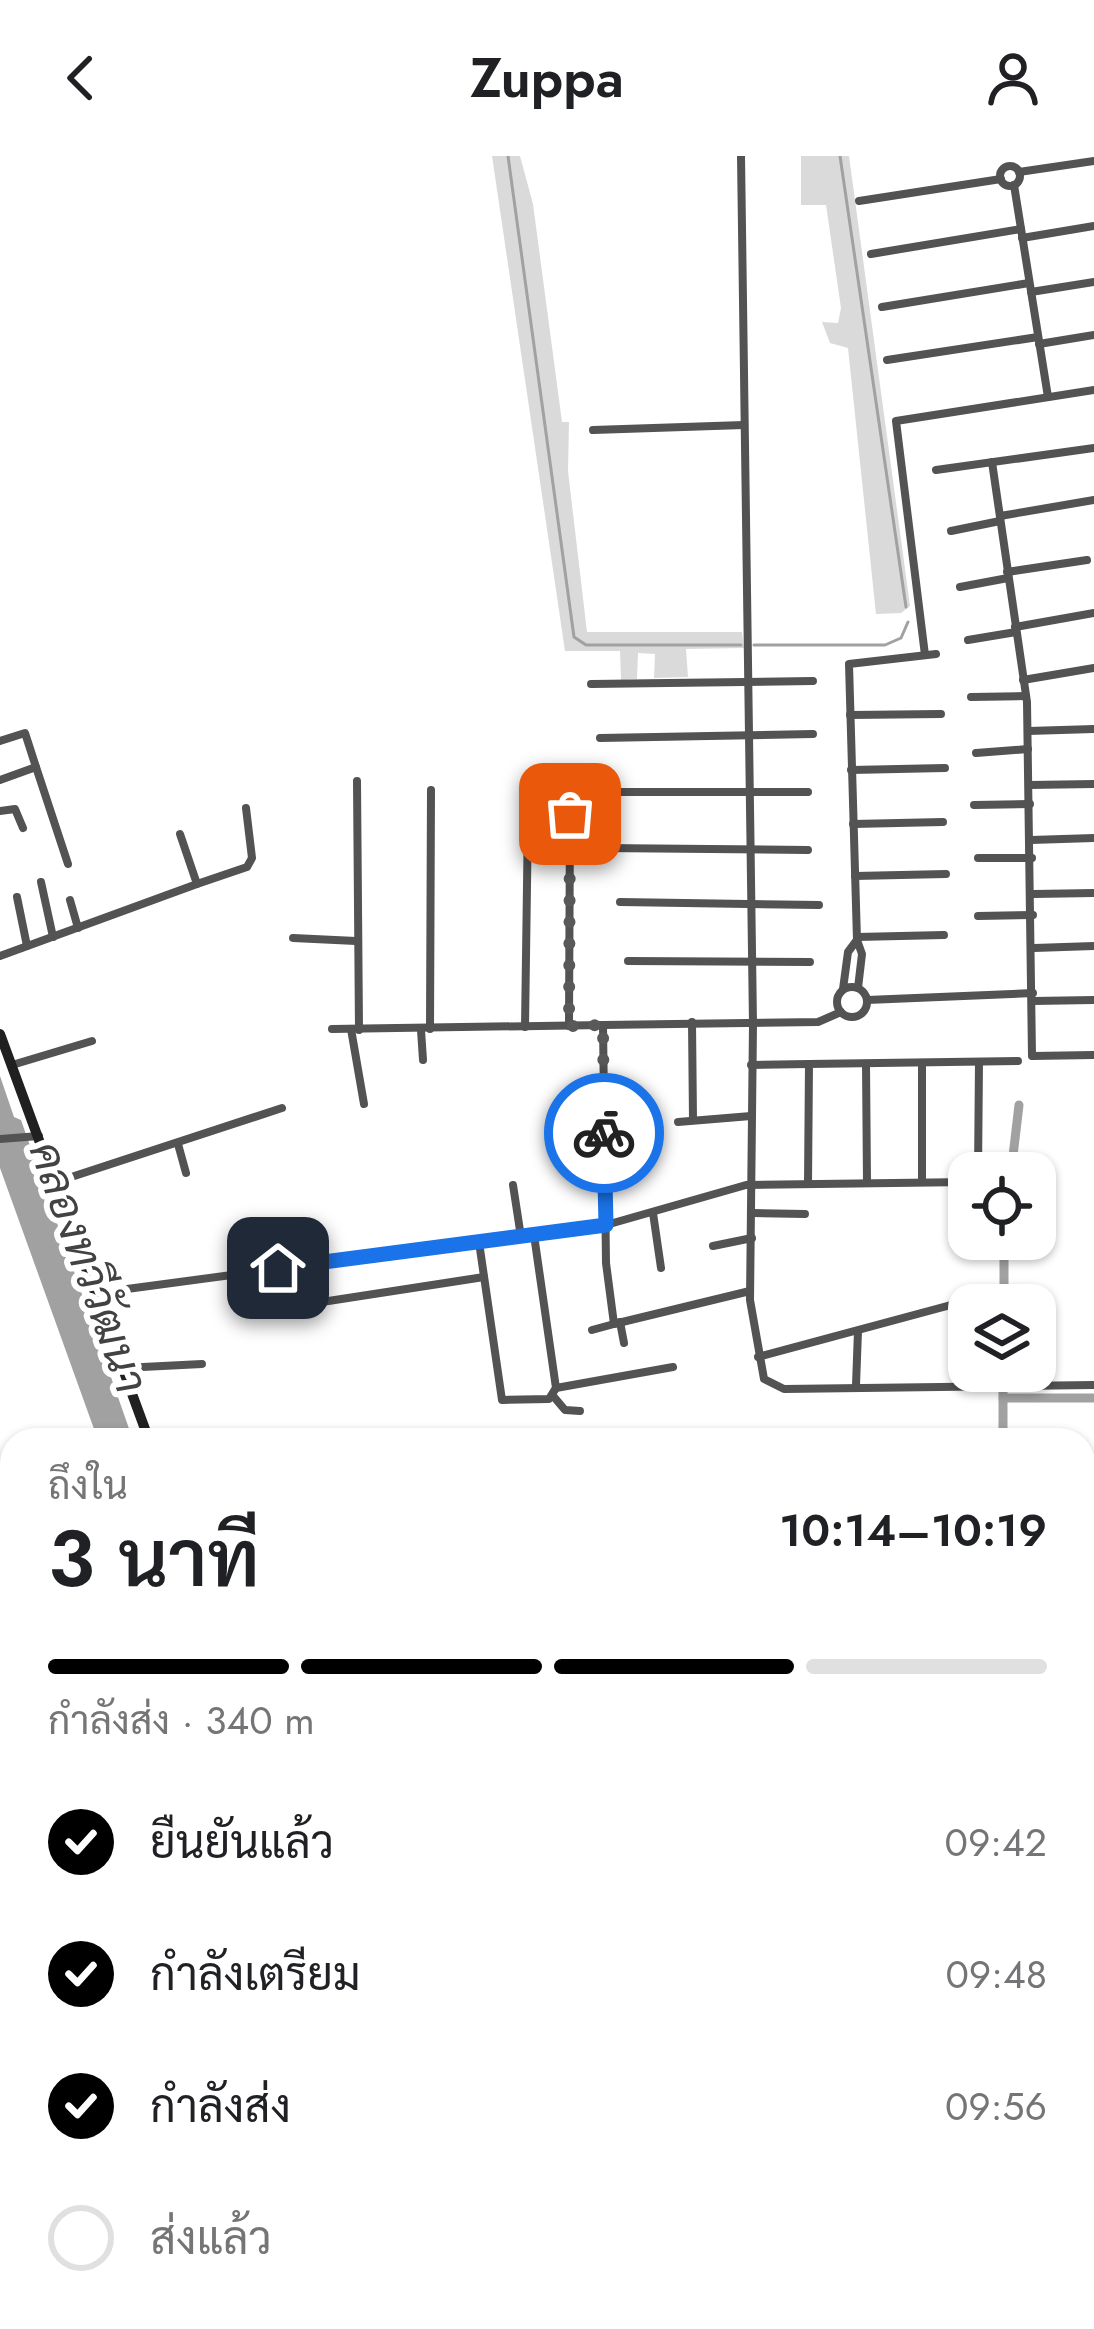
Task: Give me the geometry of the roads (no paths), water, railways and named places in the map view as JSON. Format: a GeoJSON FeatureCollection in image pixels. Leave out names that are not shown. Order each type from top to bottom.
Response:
{"type":"FeatureCollection","features":[{"type":"Feature","properties":{"kind":"main road"},"geometry":{"type":"LineString","coordinates":[[0,1034],[32,1137],[56,1182],[144,1428]]}},
{"type":"Feature","properties":{"kind":"street"},"geometry":{"type":"LineString","coordinates":[[741,156],[753,1024],[750,1291],[766,1385],[1094,1384]]}},
{"type":"Feature","properties":{"kind":"street"},"geometry":{"type":"LineString","coordinates":[[1001,178],[1013,165],[1094,161]]}},
{"type":"Feature","properties":{"kind":"street"},"geometry":{"type":"LineString","coordinates":[[1013,165],[1048,397]]}},
{"type":"Feature","properties":{"kind":"street"},"geometry":{"type":"LineString","coordinates":[[859,201],[1001,178],[1014,185]]}},
{"type":"Feature","properties":{"kind":"street"},"geometry":{"type":"LineString","coordinates":[[871,254],[1094,226]]}},
{"type":"Feature","properties":{"kind":"street"},"geometry":{"type":"LineString","coordinates":[[882,308],[1094,282]]}},
{"type":"Feature","properties":{"kind":"street"},"geometry":{"type":"LineString","coordinates":[[886,360],[1094,335]]}},
{"type":"Feature","properties":{"kind":"street"},"geometry":{"type":"LineString","coordinates":[[867,1000],[858,988],[862,954],[857,938],[849,664],[930,654],[896,422],[1094,390]]}},
{"type":"Feature","properties":{"kind":"street"},"geometry":{"type":"LineString","coordinates":[[593,430],[744,424]]}},
{"type":"Feature","properties":{"kind":"street"},"geometry":{"type":"LineString","coordinates":[[936,470],[1094,448]]}},
{"type":"Feature","properties":{"kind":"street"},"geometry":{"type":"LineString","coordinates":[[992,462],[1028,731],[1032,1056],[1094,1055]]}},
{"type":"Feature","properties":{"kind":"street"},"geometry":{"type":"LineString","coordinates":[[951,531],[1094,500]]}},
{"type":"Feature","properties":{"kind":"street"},"geometry":{"type":"LineString","coordinates":[[960,586],[1087,560]]}},
{"type":"Feature","properties":{"kind":"street"},"geometry":{"type":"LineString","coordinates":[[968,640],[1094,613]]}},
{"type":"Feature","properties":{"kind":"street"},"geometry":{"type":"LineString","coordinates":[[1023,680],[1094,668]]}},
{"type":"Feature","properties":{"kind":"street"},"geometry":{"type":"LineString","coordinates":[[591,684],[813,681]]}},
{"type":"Feature","properties":{"kind":"street"},"geometry":{"type":"LineString","coordinates":[[971,697],[1025,696]]}},
{"type":"Feature","properties":{"kind":"street"},"geometry":{"type":"LineString","coordinates":[[850,715],[941,714]]}},
{"type":"Feature","properties":{"kind":"street"},"geometry":{"type":"LineString","coordinates":[[1028,731],[1094,729]]}},
{"type":"Feature","properties":{"kind":"street"},"geometry":{"type":"LineString","coordinates":[[0,741],[25,733],[68,864]]}},
{"type":"Feature","properties":{"kind":"street"},"geometry":{"type":"LineString","coordinates":[[600,738],[813,734]]}},
{"type":"Feature","properties":{"kind":"street"},"geometry":{"type":"LineString","coordinates":[[976,753],[1028,749]]}},
{"type":"Feature","properties":{"kind":"street"},"geometry":{"type":"LineString","coordinates":[[0,780],[37,767]]}},
{"type":"Feature","properties":{"kind":"street"},"geometry":{"type":"LineString","coordinates":[[851,770],[945,768]]}},
{"type":"Feature","properties":{"kind":"street"},"geometry":{"type":"LineString","coordinates":[[357,782],[355,1029],[364,1104]]}},
{"type":"Feature","properties":{"kind":"street"},"geometry":{"type":"LineString","coordinates":[[1029,785],[1094,784]]}},
{"type":"Feature","properties":{"kind":"street"},"geometry":{"type":"LineString","coordinates":[[423,1060],[431,790]]}},
{"type":"Feature","properties":{"kind":"street"},"geometry":{"type":"LineString","coordinates":[[610,792],[808,792]]}},
{"type":"Feature","properties":{"kind":"street"},"geometry":{"type":"LineString","coordinates":[[974,805],[1030,804]]}},
{"type":"Feature","properties":{"kind":"street"},"geometry":{"type":"LineString","coordinates":[[0,811],[13,808],[22,828]]}},
{"type":"Feature","properties":{"kind":"street"},"geometry":{"type":"LineString","coordinates":[[0,956],[251,862],[246,808]]}},
{"type":"Feature","properties":{"kind":"street"},"geometry":{"type":"LineString","coordinates":[[569,1026],[570,814]]}},
{"type":"Feature","properties":{"kind":"street"},"geometry":{"type":"LineString","coordinates":[[525,1027],[528,815]]}},
{"type":"Feature","properties":{"kind":"street"},"geometry":{"type":"LineString","coordinates":[[853,824],[943,822]]}},
{"type":"Feature","properties":{"kind":"street"},"geometry":{"type":"LineString","coordinates":[[180,834],[196,884]]}},
{"type":"Feature","properties":{"kind":"street"},"geometry":{"type":"LineString","coordinates":[[1031,840],[1094,838]]}},
{"type":"Feature","properties":{"kind":"street"},"geometry":{"type":"LineString","coordinates":[[601,848],[808,850]]}},
{"type":"Feature","properties":{"kind":"street"},"geometry":{"type":"LineString","coordinates":[[978,858],[1032,858]]}},
{"type":"Feature","properties":{"kind":"street"},"geometry":{"type":"LineString","coordinates":[[855,876],[946,874]]}},
{"type":"Feature","properties":{"kind":"street"},"geometry":{"type":"LineString","coordinates":[[41,882],[53,937]]}},
{"type":"Feature","properties":{"kind":"street"},"geometry":{"type":"LineString","coordinates":[[1033,894],[1094,892]]}},
{"type":"Feature","properties":{"kind":"street"},"geometry":{"type":"LineString","coordinates":[[17,896],[26,946]]}},
{"type":"Feature","properties":{"kind":"street"},"geometry":{"type":"LineString","coordinates":[[70,900],[78,928]]}},
{"type":"Feature","properties":{"kind":"street"},"geometry":{"type":"LineString","coordinates":[[620,902],[819,905]]}},
{"type":"Feature","properties":{"kind":"street"},"geometry":{"type":"LineString","coordinates":[[978,916],[1033,914]]}},
{"type":"Feature","properties":{"kind":"street"},"geometry":{"type":"LineString","coordinates":[[857,938],[944,935]]}},
{"type":"Feature","properties":{"kind":"street"},"geometry":{"type":"LineString","coordinates":[[293,938],[356,941]]}},
{"type":"Feature","properties":{"kind":"street"},"geometry":{"type":"LineString","coordinates":[[841,1012],[837,1002],[848,952],[857,938]]}},
{"type":"Feature","properties":{"kind":"street"},"geometry":{"type":"LineString","coordinates":[[1034,948],[1094,946]]}},
{"type":"Feature","properties":{"kind":"street"},"geometry":{"type":"LineString","coordinates":[[628,961],[810,962]]}},
{"type":"Feature","properties":{"kind":"street"},"geometry":{"type":"LineString","coordinates":[[843,989],[858,988]]}},
{"type":"Feature","properties":{"kind":"street"},"geometry":{"type":"LineString","coordinates":[[867,1000],[1094,1000]]}},
{"type":"Feature","properties":{"kind":"street"},"geometry":{"type":"LineString","coordinates":[[332,1029],[818,1022],[841,1012],[858,1016],[867,1000]]}},
{"type":"Feature","properties":{"kind":"street"},"geometry":{"type":"LineString","coordinates":[[692,1022],[693,1120]]}},
{"type":"Feature","properties":{"kind":"street"},"geometry":{"type":"LineString","coordinates":[[603,1025],[606,1225],[617,1323],[624,1343]]}},
{"type":"Feature","properties":{"kind":"street"},"geometry":{"type":"LineString","coordinates":[[12,1065],[92,1041]]}},
{"type":"Feature","properties":{"kind":"street"},"geometry":{"type":"LineString","coordinates":[[750,1065],[1018,1061]]}},
{"type":"Feature","properties":{"kind":"street"},"geometry":{"type":"LineString","coordinates":[[922,1062],[922,1181]]}},
{"type":"Feature","properties":{"kind":"street"},"geometry":{"type":"LineString","coordinates":[[978,1152],[979,1062]]}},
{"type":"Feature","properties":{"kind":"street"},"geometry":{"type":"LineString","coordinates":[[808,1183],[809,1064]]}},
{"type":"Feature","properties":{"kind":"street"},"geometry":{"type":"LineString","coordinates":[[866,1064],[867,1183]]}},
{"type":"Feature","properties":{"kind":"street"},"geometry":{"type":"LineString","coordinates":[[56,1182],[282,1108]]}},
{"type":"Feature","properties":{"kind":"street"},"geometry":{"type":"LineString","coordinates":[[678,1122],[751,1116]]}},
{"type":"Feature","properties":{"kind":"street"},"geometry":{"type":"LineString","coordinates":[[0,1139],[32,1137]]}},
{"type":"Feature","properties":{"kind":"street"},"geometry":{"type":"LineString","coordinates":[[178,1144],[186,1173]]}},
{"type":"Feature","properties":{"kind":"street"},"geometry":{"type":"LineString","coordinates":[[97,1293],[606,1225],[752,1185],[948,1182]]}},
{"type":"Feature","properties":{"kind":"street"},"geometry":{"type":"LineString","coordinates":[[513,1185],[521,1237]]}},
{"type":"Feature","properties":{"kind":"street"},"geometry":{"type":"LineString","coordinates":[[653,1213],[662,1268]]}},
{"type":"Feature","properties":{"kind":"street"},"geometry":{"type":"LineString","coordinates":[[752,1213],[805,1214]]}},
{"type":"Feature","properties":{"kind":"street"},"geometry":{"type":"LineString","coordinates":[[534,1235],[555,1392],[565,1410],[580,1411]]}},
{"type":"Feature","properties":{"kind":"street"},"geometry":{"type":"LineString","coordinates":[[713,1246],[752,1238]]}},
{"type":"Feature","properties":{"kind":"street"},"geometry":{"type":"LineString","coordinates":[[479,1242],[502,1400],[673,1366]]}},
{"type":"Feature","properties":{"kind":"street"},"geometry":{"type":"LineString","coordinates":[[301,1265],[309,1304],[484,1277]]}},
{"type":"Feature","properties":{"kind":"street"},"geometry":{"type":"LineString","coordinates":[[592,1330],[750,1291]]}},
{"type":"Feature","properties":{"kind":"street"},"geometry":{"type":"LineString","coordinates":[[758,1357],[948,1306]]}},
{"type":"Feature","properties":{"kind":"street"},"geometry":{"type":"LineString","coordinates":[[856,1385],[858,1331]]}},
{"type":"Feature","properties":{"kind":"street"},"geometry":{"type":"LineString","coordinates":[[123,1368],[202,1364]]}},
{"type":"Feature","properties":{"kind":"waterway"},"geometry":{"type":"LineString","coordinates":[[508,156],[574,637],[586,645],[741,645]]}},
{"type":"Feature","properties":{"kind":"waterway"},"geometry":{"type":"LineString","coordinates":[[840,156],[906,607]]}},
{"type":"Feature","properties":{"kind":"waterway"},"geometry":{"type":"LineString","coordinates":[[754,645],[885,645],[901,638],[908,622]]}},
{"type":"Feature","properties":{"kind":"waterway"},"geometry":{"type":"LineString","coordinates":[[1013,1152],[1019,1105]]}},
{"type":"Feature","properties":{"kind":"waterway"},"geometry":{"type":"LineString","coordinates":[[1004,1260],[1004,1284]]}},
{"type":"Feature","properties":{"kind":"waterway"},"geometry":{"type":"LineString","coordinates":[[1003,1392],[1003,1428]]}},
{"type":"Feature","properties":{"kind":"waterway"},"geometry":{"type":"LineString","coordinates":[[1003,1398],[1094,1398]]}},
{"type":"Feature","properties":{"kind":"water label","name":"คลองทวีวัฒนา"},"geometry":{"type":"Point","coordinates":[89,1267]}}]}
